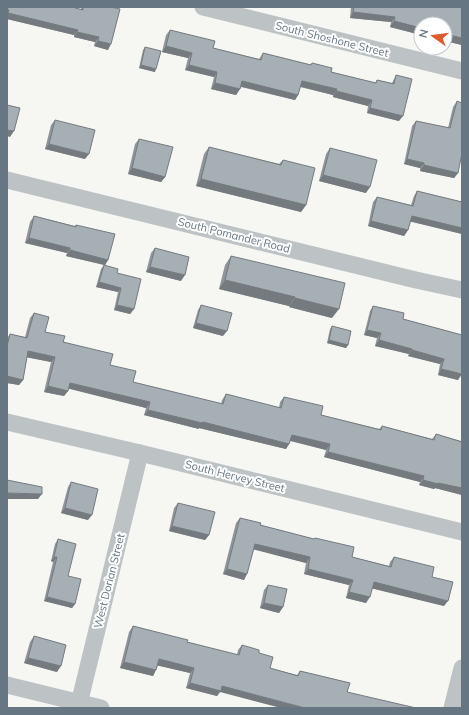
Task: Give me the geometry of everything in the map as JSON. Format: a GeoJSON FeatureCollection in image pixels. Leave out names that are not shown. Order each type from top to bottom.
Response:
{"type":"FeatureCollection","features":[{"type":"Feature","properties":{"kind":"street","name":"South Shoshone Street"},"geometry":{"type":"LineString","coordinates":[[203,7],[462,71]]}},
{"type":"Feature","properties":{"kind":"street","name":"South Pomander Road"},"geometry":{"type":"LineString","coordinates":[[7,180],[462,290]]}},
{"type":"Feature","properties":{"kind":"street","name":"South Hervey Street"},"geometry":{"type":"LineString","coordinates":[[7,422],[462,532]]}},
{"type":"Feature","properties":{"kind":"street","name":"West Dorian Street"},"geometry":{"type":"LineString","coordinates":[[79,705],[140,453]]}},
{"type":"Feature","properties":{"kind":"street"},"geometry":{"type":"LineString","coordinates":[[452,708],[462,668]]}},
{"type":"Feature","properties":{"kind":"street"},"geometry":{"type":"LineString","coordinates":[[7,685],[79,705],[101,708]]}},
{"type":"Feature","properties":{"kind":"building"},"geometry":{"type":"Polygon","coordinates":[[[7,7],[72,7],[83,10],[83,7],[111,7],[120,9],[111,44],[98,41],[99,37],[77,32],[78,30],[8,13],[9,10],[7,7]]]}},
{"type":"Feature","properties":{"kind":"building"},"geometry":{"type":"Polygon","coordinates":[[[354,7],[462,7],[462,38],[453,36],[453,16],[413,16],[413,26],[394,21],[395,17],[353,12],[354,7]]]}},
{"type":"Feature","properties":{"kind":"building"},"geometry":{"type":"Polygon","coordinates":[[[170,30],[215,41],[213,48],[261,60],[263,53],[311,65],[312,63],[332,68],[331,72],[376,83],[377,80],[394,84],[396,75],[412,79],[403,116],[370,108],[372,100],[336,91],[337,89],[302,81],[298,95],[242,81],[240,89],[215,83],[217,72],[189,65],[192,53],[166,46],[170,30]]]}},
{"type":"Feature","properties":{"kind":"building"},"geometry":{"type":"Polygon","coordinates":[[[145,47],[161,51],[156,69],[141,65],[145,47]]]}},
{"type":"Feature","properties":{"kind":"building"},"geometry":{"type":"Polygon","coordinates":[[[457,101],[462,103],[462,153],[458,173],[424,165],[424,163],[407,159],[416,121],[450,128],[457,101]]]}},
{"type":"Feature","properties":{"kind":"building"},"geometry":{"type":"Polygon","coordinates":[[[7,105],[20,108],[14,131],[7,130],[7,105]]]}},
{"type":"Feature","properties":{"kind":"building"},"geometry":{"type":"Polygon","coordinates":[[[55,120],[95,130],[89,154],[49,144],[55,120]]]}},
{"type":"Feature","properties":{"kind":"building"},"geometry":{"type":"Polygon","coordinates":[[[139,139],[173,147],[165,177],[132,168],[139,139]]]}},
{"type":"Feature","properties":{"kind":"building"},"geometry":{"type":"Polygon","coordinates":[[[209,147],[281,165],[283,160],[315,168],[306,205],[201,179],[209,147]]]}},
{"type":"Feature","properties":{"kind":"building"},"geometry":{"type":"Polygon","coordinates":[[[330,148],[377,160],[370,187],[323,175],[330,148]]]}},
{"type":"Feature","properties":{"kind":"building"},"geometry":{"type":"Polygon","coordinates":[[[417,191],[462,202],[462,228],[412,216],[408,230],[371,221],[377,197],[413,206],[417,191]]]}},
{"type":"Feature","properties":{"kind":"building"},"geometry":{"type":"Polygon","coordinates":[[[34,216],[76,227],[76,225],[115,234],[108,260],[70,250],[70,248],[29,238],[34,216]]]}},
{"type":"Feature","properties":{"kind":"building"},"geometry":{"type":"Polygon","coordinates":[[[155,248],[189,257],[185,275],[150,267],[155,248]]]}},
{"type":"Feature","properties":{"kind":"building"},"geometry":{"type":"Polygon","coordinates":[[[231,256],[345,283],[339,309],[225,280],[231,256]]]}},
{"type":"Feature","properties":{"kind":"building"},"geometry":{"type":"Polygon","coordinates":[[[104,265],[118,269],[117,273],[141,279],[134,309],[117,305],[121,288],[99,282],[104,265]]]}},
{"type":"Feature","properties":{"kind":"building"},"geometry":{"type":"Polygon","coordinates":[[[201,305],[232,313],[227,331],[196,323],[201,305]]]}},
{"type":"Feature","properties":{"kind":"building"},"geometry":{"type":"Polygon","coordinates":[[[373,306],[404,313],[403,319],[462,335],[462,374],[441,369],[444,359],[379,340],[381,333],[367,330],[373,306]]]}},
{"type":"Feature","properties":{"kind":"building"},"geometry":{"type":"Polygon","coordinates":[[[34,313],[49,317],[45,332],[65,336],[63,342],[113,354],[110,365],[136,371],[133,382],[223,404],[226,394],[281,408],[284,397],[323,406],[321,415],[381,430],[382,426],[434,440],[436,434],[462,442],[462,488],[423,480],[424,476],[328,452],[330,444],[292,435],[289,444],[203,422],[148,410],[150,402],[70,383],[68,391],[48,386],[55,357],[28,351],[23,380],[7,376],[7,346],[10,334],[27,338],[34,313]]]}},
{"type":"Feature","properties":{"kind":"building"},"geometry":{"type":"Polygon","coordinates":[[[332,326],[351,331],[348,345],[329,340],[332,326]]]}},
{"type":"Feature","properties":{"kind":"building"},"geometry":{"type":"Polygon","coordinates":[[[7,480],[42,487],[42,494],[7,493],[7,480]]]}},
{"type":"Feature","properties":{"kind":"building"},"geometry":{"type":"Polygon","coordinates":[[[71,482],[98,489],[92,515],[65,508],[71,482]]]}},
{"type":"Feature","properties":{"kind":"building"},"geometry":{"type":"Polygon","coordinates":[[[178,503],[215,512],[209,535],[172,526],[178,503]]]}},
{"type":"Feature","properties":{"kind":"building"},"geometry":{"type":"Polygon","coordinates":[[[240,518],[261,523],[260,525],[314,539],[354,547],[352,557],[391,567],[394,557],[434,567],[432,577],[453,582],[448,601],[374,582],[370,597],[349,592],[353,580],[308,569],[310,557],[255,544],[247,574],[227,569],[240,518]]]}},
{"type":"Feature","properties":{"kind":"building"},"geometry":{"type":"Polygon","coordinates":[[[58,539],[76,544],[68,576],[81,579],[75,604],[47,597],[57,557],[54,557],[58,539]]]}},
{"type":"Feature","properties":{"kind":"building"},"geometry":{"type":"Polygon","coordinates":[[[268,585],[287,589],[283,607],[264,603],[268,585]]]}},
{"type":"Feature","properties":{"kind":"building"},"geometry":{"type":"Polygon","coordinates":[[[133,626],[239,655],[242,645],[259,650],[259,653],[273,657],[270,668],[298,676],[300,671],[350,683],[347,692],[416,708],[305,708],[222,686],[221,691],[190,683],[194,668],[159,659],[156,670],[124,662],[133,626]]]}},
{"type":"Feature","properties":{"kind":"building"},"geometry":{"type":"Polygon","coordinates":[[[34,636],[66,645],[61,666],[28,658],[34,636]]]}}]}
